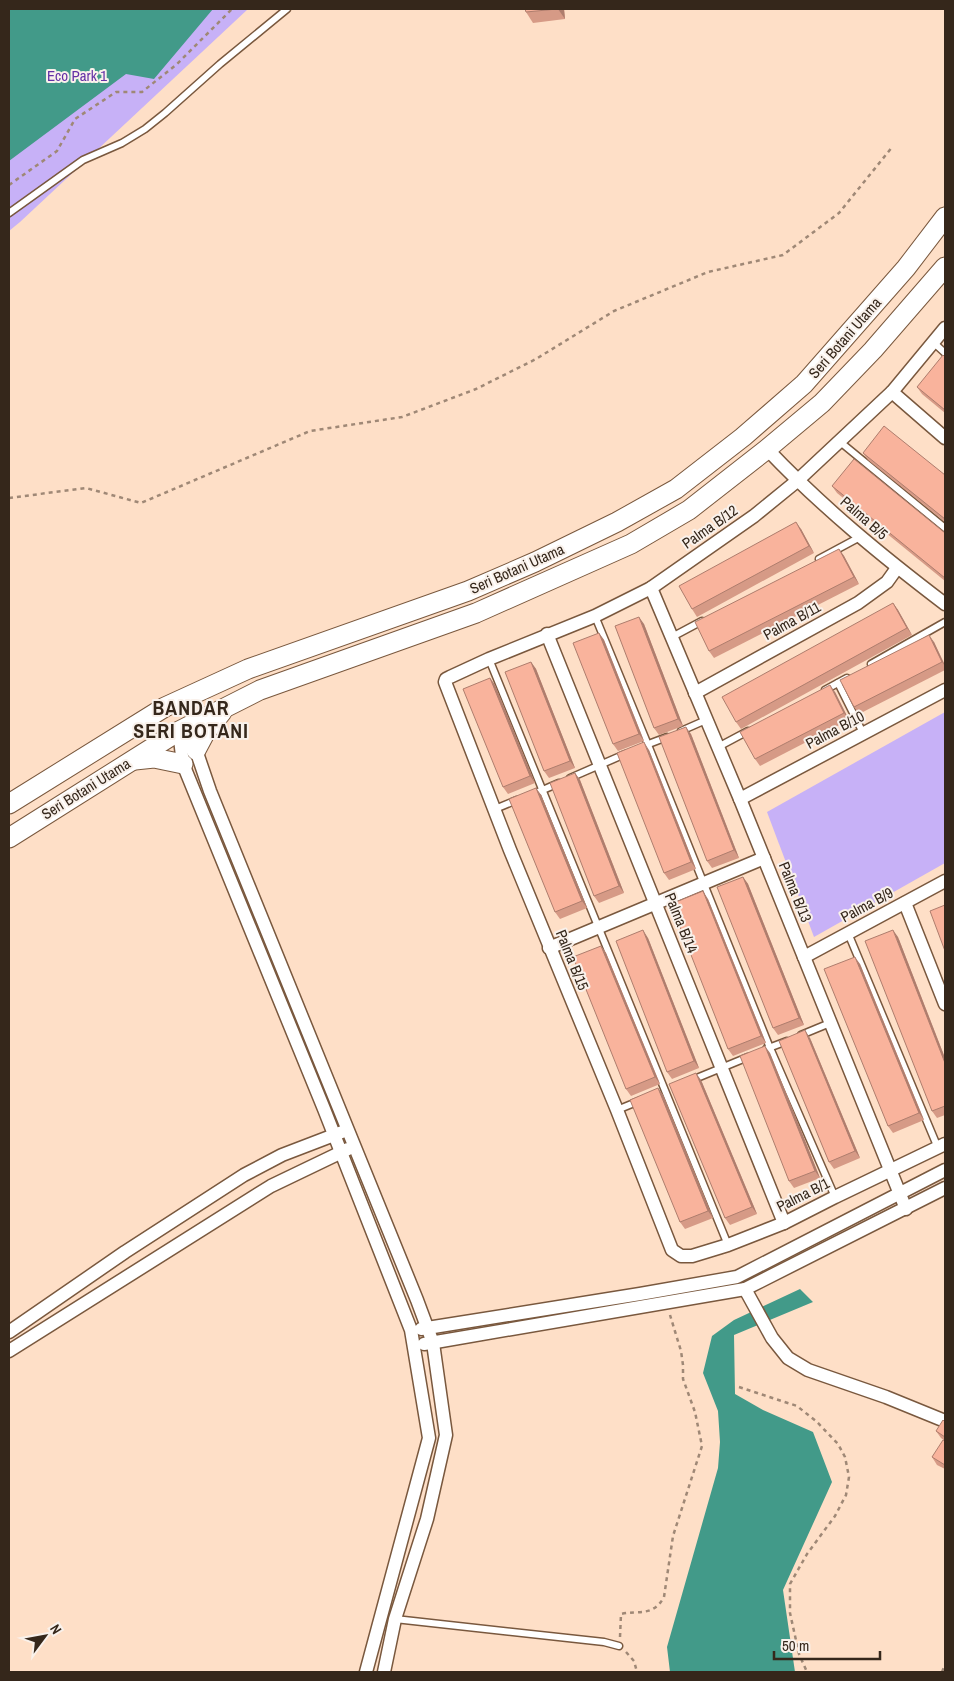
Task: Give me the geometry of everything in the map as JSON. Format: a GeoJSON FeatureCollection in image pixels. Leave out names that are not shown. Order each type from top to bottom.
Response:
{"type":"FeatureCollection","features":[{"type":"Feature","properties":{"kind":"main road","name":"Seri Botani Utama"},"geometry":{"type":"LineString","coordinates":[[9,804],[165,707],[248,669],[468,591],[535,562],[617,522],[676,489],[743,437],[804,384],[906,268],[945,217]]}},
{"type":"Feature","properties":{"kind":"main road","name":"Seri Botani Utama"},"geometry":{"type":"LineString","coordinates":[[9,838],[179,731],[260,690],[476,613],[631,544],[689,510],[767,449],[829,396],[873,350],[945,267]]}},
{"type":"Feature","properties":{"kind":"main road"},"geometry":{"type":"LineString","coordinates":[[143,720],[160,722],[179,731],[181,720],[188,710],[200,698],[228,678]]}},
{"type":"Feature","properties":{"kind":"main road"},"geometry":{"type":"LineString","coordinates":[[196,750],[205,733],[228,706]]}},
{"type":"Feature","properties":{"kind":"main road"},"geometry":{"type":"LineString","coordinates":[[133,760],[154,758],[183,764]]}},
{"type":"Feature","properties":{"kind":"street","name":"Palma B/12"},"geometry":{"type":"LineString","coordinates":[[445,682],[446,678],[489,658],[595,616],[651,588],[754,516],[798,481],[892,392],[945,328]]}},
{"type":"Feature","properties":{"kind":"street"},"geometry":{"type":"LineString","coordinates":[[892,392],[945,438]]}},
{"type":"Feature","properties":{"kind":"street","name":"Palma B/5"},"geometry":{"type":"LineString","coordinates":[[767,449],[798,481],[860,537],[945,604]]}},
{"type":"Feature","properties":{"kind":"street","name":"Palma B/11"},"geometry":{"type":"LineString","coordinates":[[694,693],[858,603],[887,582],[897,568]]}},
{"type":"Feature","properties":{"kind":"street","name":"Palma B/13"},"geometry":{"type":"LineString","coordinates":[[651,588],[740,799],[906,1208]]}},
{"type":"Feature","properties":{"kind":"street","name":"Palma B/14"},"geometry":{"type":"LineString","coordinates":[[547,634],[784,1223]]}},
{"type":"Feature","properties":{"kind":"street","name":"Palma B/15"},"geometry":{"type":"LineString","coordinates":[[445,682],[510,850],[672,1250]]}},
{"type":"Feature","properties":{"kind":"street","name":"Palma B/10"},"geometry":{"type":"LineString","coordinates":[[740,799],[945,690]]}},
{"type":"Feature","properties":{"kind":"street"},"geometry":{"type":"LineString","coordinates":[[179,731],[196,750],[210,791],[433,1343],[446,1435],[427,1519],[395,1619],[384,1672]]}},
{"type":"Feature","properties":{"kind":"street"},"geometry":{"type":"LineString","coordinates":[[179,731],[183,764],[411,1330],[429,1438],[366,1672]]}},
{"type":"Feature","properties":{"kind":"street"},"geometry":{"type":"LineString","coordinates":[[550,948],[764,858]]}},
{"type":"Feature","properties":{"kind":"street","name":"Palma B/9"},"geometry":{"type":"LineString","coordinates":[[804,957],[945,881]]}},
{"type":"Feature","properties":{"kind":"street"},"geometry":{"type":"LineString","coordinates":[[905,903],[945,1004]]}},
{"type":"Feature","properties":{"kind":"street"},"geometry":{"type":"LineString","coordinates":[[9,1332],[125,1252],[244,1175],[282,1155],[348,1129]]}},
{"type":"Feature","properties":{"kind":"street"},"geometry":{"type":"LineString","coordinates":[[9,1351],[271,1186],[355,1146]]}},
{"type":"Feature","properties":{"kind":"street","name":"Palma B/1"},"geometry":{"type":"LineString","coordinates":[[672,1250],[681,1256],[692,1256],[728,1246],[784,1223],[942,1146]]}},
{"type":"Feature","properties":{"kind":"street"},"geometry":{"type":"LineString","coordinates":[[411,1330],[737,1277],[945,1170]]}},
{"type":"Feature","properties":{"kind":"street"},"geometry":{"type":"LineString","coordinates":[[413,1345],[460,1339],[745,1289],[945,1188]]}},
{"type":"Feature","properties":{"kind":"street"},"geometry":{"type":"LineString","coordinates":[[745,1289],[772,1338],[788,1358],[808,1370],[886,1397],[945,1421]]}},
{"type":"Feature","properties":{"kind":"street"},"geometry":{"type":"LineString","coordinates":[[417,1300],[436,1317],[454,1324]]}},
{"type":"Feature","properties":{"kind":"street"},"geometry":{"type":"LineString","coordinates":[[436,1363],[447,1348],[460,1339]]}},
{"type":"Feature","properties":{"kind":"lane"},"geometry":{"type":"LineString","coordinates":[[9,213],[83,160],[122,143],[145,129],[287,9]]}},
{"type":"Feature","properties":{"kind":"lane"},"geometry":{"type":"LineString","coordinates":[[933,342],[945,353]]}},
{"type":"Feature","properties":{"kind":"lane"},"geometry":{"type":"LineString","coordinates":[[839,441],[945,528]]}},
{"type":"Feature","properties":{"kind":"lane"},"geometry":{"type":"LineString","coordinates":[[809,564],[860,537]]}},
{"type":"Feature","properties":{"kind":"lane"},"geometry":{"type":"LineString","coordinates":[[595,616],[770,1048],[835,1197]]}},
{"type":"Feature","properties":{"kind":"lane"},"geometry":{"type":"LineString","coordinates":[[672,637],[706,619]]}},
{"type":"Feature","properties":{"kind":"lane"},"geometry":{"type":"LineString","coordinates":[[862,669],[945,622]]}},
{"type":"Feature","properties":{"kind":"lane"},"geometry":{"type":"LineString","coordinates":[[489,658],[728,1246]]}},
{"type":"Feature","properties":{"kind":"lane"},"geometry":{"type":"LineString","coordinates":[[821,692],[854,674]]}},
{"type":"Feature","properties":{"kind":"lane"},"geometry":{"type":"LineString","coordinates":[[838,684],[864,733]]}},
{"type":"Feature","properties":{"kind":"lane"},"geometry":{"type":"LineString","coordinates":[[640,748],[706,720]]}},
{"type":"Feature","properties":{"kind":"lane"},"geometry":{"type":"LineString","coordinates":[[718,747],[752,729]]}},
{"type":"Feature","properties":{"kind":"lane"},"geometry":{"type":"LineString","coordinates":[[534,793],[632,751]]}},
{"type":"Feature","properties":{"kind":"lane"},"geometry":{"type":"LineString","coordinates":[[495,808],[526,796]]}},
{"type":"Feature","properties":{"kind":"lane"},"geometry":{"type":"LineString","coordinates":[[848,933],[942,1146]]}},
{"type":"Feature","properties":{"kind":"lane"},"geometry":{"type":"LineString","coordinates":[[762,1051],[830,1023]]}},
{"type":"Feature","properties":{"kind":"lane"},"geometry":{"type":"LineString","coordinates":[[681,1084],[754,1055]]}},
{"type":"Feature","properties":{"kind":"lane"},"geometry":{"type":"LineString","coordinates":[[657,1094],[673,1087]]}},
{"type":"Feature","properties":{"kind":"lane"},"geometry":{"type":"LineString","coordinates":[[616,1110],[649,1097]]}},
{"type":"Feature","properties":{"kind":"lane"},"geometry":{"type":"LineString","coordinates":[[395,1619],[604,1642],[620,1646]]}},
{"type":"Feature","properties":{"kind":"path"},"geometry":{"type":"LineString","coordinates":[[9,185],[57,151],[76,119],[116,92],[142,92],[177,64],[232,9]]}},
{"type":"Feature","properties":{"kind":"path"},"geometry":{"type":"LineString","coordinates":[[9,498],[86,488],[141,503],[310,431],[402,417],[476,389],[536,359],[614,311],[708,272],[784,255],[839,213],[893,146]]}},
{"type":"Feature","properties":{"kind":"path"},"geometry":{"type":"LineString","coordinates":[[637,1672],[634,1661],[620,1646],[621,1614],[654,1609],[664,1597],[673,1536],[702,1446],[695,1412],[683,1379],[681,1351],[667,1303]]}},
{"type":"Feature","properties":{"kind":"path"},"geometry":{"type":"LineString","coordinates":[[739,1388],[797,1406],[817,1422],[838,1444],[845,1457],[849,1476],[846,1495],[835,1516],[807,1554],[790,1584],[790,1613],[799,1654],[807,1672]]}},
{"type":"Feature","properties":{"kind":"path"},"geometry":{"type":"LineString","coordinates":[[942,1672],[945,1665]]}},
{"type":"Feature","properties":{"kind":"green space","name":"Eco Park 1"},"geometry":{"type":"Polygon","coordinates":[[[9,9],[248,9],[9,231],[9,9]]]}},
{"type":"Feature","properties":{"kind":"green space"},"geometry":{"type":"Polygon","coordinates":[[[945,712],[945,863],[814,937],[767,812],[945,712]]]}},
{"type":"Feature","properties":{"kind":"water","name":"Eco Park 1"},"geometry":{"type":"Polygon","coordinates":[[[9,9],[213,9],[154,79],[126,74],[9,161],[9,9]]]}},
{"type":"Feature","properties":{"kind":"water"},"geometry":{"type":"Polygon","coordinates":[[[800,1289],[813,1302],[734,1335],[735,1394],[763,1410],[813,1432],[832,1482],[783,1590],[795,1672],[670,1672],[667,1647],[718,1468],[720,1442],[718,1411],[703,1373],[712,1336],[734,1320],[800,1289]]]}},
{"type":"Feature","properties":{"kind":"building"},"geometry":{"type":"Polygon","coordinates":[[[525,9],[557,9],[526,12],[525,9]]]}},
{"type":"Feature","properties":{"kind":"building"},"geometry":{"type":"Polygon","coordinates":[[[943,355],[945,357],[945,410],[917,387],[943,355]]]}},
{"type":"Feature","properties":{"kind":"building"},"geometry":{"type":"Polygon","coordinates":[[[884,426],[945,475],[945,519],[863,453],[884,426]]]}},
{"type":"Feature","properties":{"kind":"building"},"geometry":{"type":"Polygon","coordinates":[[[854,459],[945,533],[945,578],[832,486],[854,459]]]}},
{"type":"Feature","properties":{"kind":"building"},"geometry":{"type":"Polygon","coordinates":[[[796,522],[809,546],[692,609],[679,586],[796,522]]]}},
{"type":"Feature","properties":{"kind":"building"},"geometry":{"type":"Polygon","coordinates":[[[839,549],[854,577],[709,651],[695,622],[839,549]]]}},
{"type":"Feature","properties":{"kind":"building"},"geometry":{"type":"Polygon","coordinates":[[[893,603],[907,628],[736,722],[722,697],[893,603]]]}},
{"type":"Feature","properties":{"kind":"building"},"geometry":{"type":"Polygon","coordinates":[[[639,617],[678,719],[654,728],[615,626],[639,617]]]}},
{"type":"Feature","properties":{"kind":"building"},"geometry":{"type":"Polygon","coordinates":[[[599,633],[639,734],[613,744],[573,643],[599,633]]]}},
{"type":"Feature","properties":{"kind":"building"},"geometry":{"type":"Polygon","coordinates":[[[929,635],[942,662],[854,707],[840,680],[929,635]]]}},
{"type":"Feature","properties":{"kind":"building"},"geometry":{"type":"Polygon","coordinates":[[[531,662],[570,761],[544,771],[505,672],[531,662]]]}},
{"type":"Feature","properties":{"kind":"building"},"geometry":{"type":"Polygon","coordinates":[[[490,678],[530,776],[503,787],[463,689],[490,678]]]}},
{"type":"Feature","properties":{"kind":"building"},"geometry":{"type":"Polygon","coordinates":[[[830,685],[844,713],[755,759],[740,732],[830,685]]]}},
{"type":"Feature","properties":{"kind":"building"},"geometry":{"type":"Polygon","coordinates":[[[686,727],[734,850],[707,861],[659,737],[686,727]]]}},
{"type":"Feature","properties":{"kind":"building"},"geometry":{"type":"Polygon","coordinates":[[[644,742],[691,862],[664,873],[617,753],[644,742]]]}},
{"type":"Feature","properties":{"kind":"building"},"geometry":{"type":"Polygon","coordinates":[[[575,773],[619,886],[594,896],[550,783],[575,773]]]}},
{"type":"Feature","properties":{"kind":"building"},"geometry":{"type":"Polygon","coordinates":[[[536,788],[582,901],[555,912],[509,799],[536,788]]]}},
{"type":"Feature","properties":{"kind":"building"},"geometry":{"type":"Polygon","coordinates":[[[743,877],[799,1018],[773,1028],[717,887],[743,877]]]}},
{"type":"Feature","properties":{"kind":"building"},"geometry":{"type":"Polygon","coordinates":[[[703,891],[761,1036],[728,1049],[671,904],[703,891]]]}},
{"type":"Feature","properties":{"kind":"building"},"geometry":{"type":"Polygon","coordinates":[[[945,905],[945,951],[930,911],[945,905]]]}},
{"type":"Feature","properties":{"kind":"building"},"geometry":{"type":"Polygon","coordinates":[[[643,930],[694,1061],[667,1072],[616,941],[643,930]]]}},
{"type":"Feature","properties":{"kind":"building"},"geometry":{"type":"Polygon","coordinates":[[[893,930],[945,1063],[945,1106],[932,1111],[865,941],[893,930]]]}},
{"type":"Feature","properties":{"kind":"building"},"geometry":{"type":"Polygon","coordinates":[[[601,946],[655,1077],[626,1089],[573,957],[601,946]]]}},
{"type":"Feature","properties":{"kind":"building"},"geometry":{"type":"Polygon","coordinates":[[[855,957],[919,1113],[888,1126],[824,969],[855,957]]]}},
{"type":"Feature","properties":{"kind":"building"},"geometry":{"type":"Polygon","coordinates":[[[805,1030],[855,1151],[829,1162],[779,1041],[805,1030]]]}},
{"type":"Feature","properties":{"kind":"building"},"geometry":{"type":"Polygon","coordinates":[[[765,1046],[815,1171],[789,1181],[740,1056],[765,1046]]]}},
{"type":"Feature","properties":{"kind":"building"},"geometry":{"type":"Polygon","coordinates":[[[696,1073],[752,1207],[725,1218],[669,1084],[696,1073]]]}},
{"type":"Feature","properties":{"kind":"building"},"geometry":{"type":"Polygon","coordinates":[[[658,1088],[708,1211],[680,1222],[630,1100],[658,1088]]]}},
{"type":"Feature","properties":{"kind":"building"},"geometry":{"type":"Polygon","coordinates":[[[943,1420],[945,1422],[945,1437],[936,1431],[943,1420]]]}},
{"type":"Feature","properties":{"kind":"building"},"geometry":{"type":"Polygon","coordinates":[[[943,1440],[945,1441],[945,1465],[932,1457],[943,1440]]]}},
{"type":"Feature","properties":{"kind":"district","name":"BANDAR SERI BOTANI"},"geometry":{"type":"Point","coordinates":[191,720]}}]}
